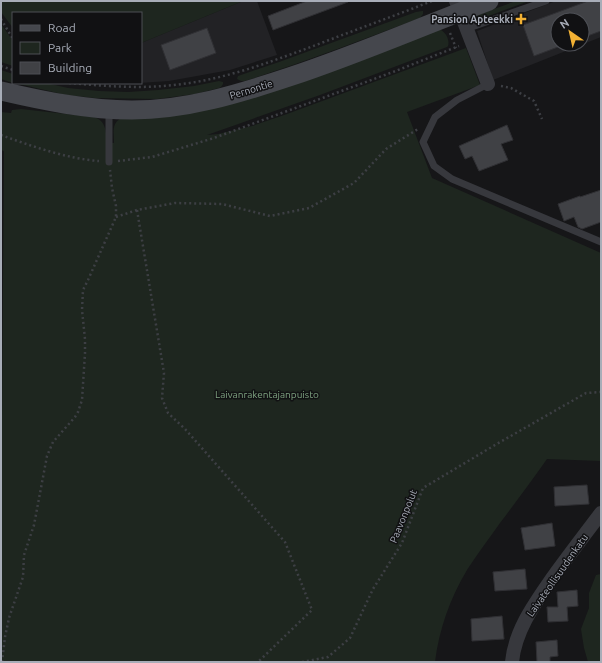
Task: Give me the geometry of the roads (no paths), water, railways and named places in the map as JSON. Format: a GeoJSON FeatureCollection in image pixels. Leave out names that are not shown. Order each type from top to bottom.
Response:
{"type":"FeatureCollection","features":[{"type":"Feature","properties":{"kind":"street","name":"Pernontie"},"geometry":{"type":"LineString","coordinates":[[1,90],[46,101],[82,107],[109,109],[133,110],[190,104],[232,96],[324,66],[458,6],[489,1]]}},
{"type":"Feature","properties":{"kind":"street"},"geometry":{"type":"LineString","coordinates":[[458,6],[488,84]]}},
{"type":"Feature","properties":{"kind":"street","name":"Laivateollisuudenkatu"},"geometry":{"type":"LineString","coordinates":[[512,662],[512,655],[520,630],[536,602],[601,513]]}},
{"type":"Feature","properties":{"kind":"lane"},"geometry":{"type":"LineString","coordinates":[[466,30],[546,1]]}},
{"type":"Feature","properties":{"kind":"lane"},"geometry":{"type":"LineString","coordinates":[[488,84],[457,100],[435,117],[423,142],[434,166],[452,179],[601,242]]}},
{"type":"Feature","properties":{"kind":"lane"},"geometry":{"type":"LineString","coordinates":[[109,109],[109,162]]}},
{"type":"Feature","properties":{"kind":"place","name":"Pansion Apteekki"},"geometry":{"type":"Point","coordinates":[521,19]}},
{"type":"Feature","properties":{"kind":"park label","name":"Laivanrakentajanpuisto"},"geometry":{"type":"Point","coordinates":[267,394]}}]}
